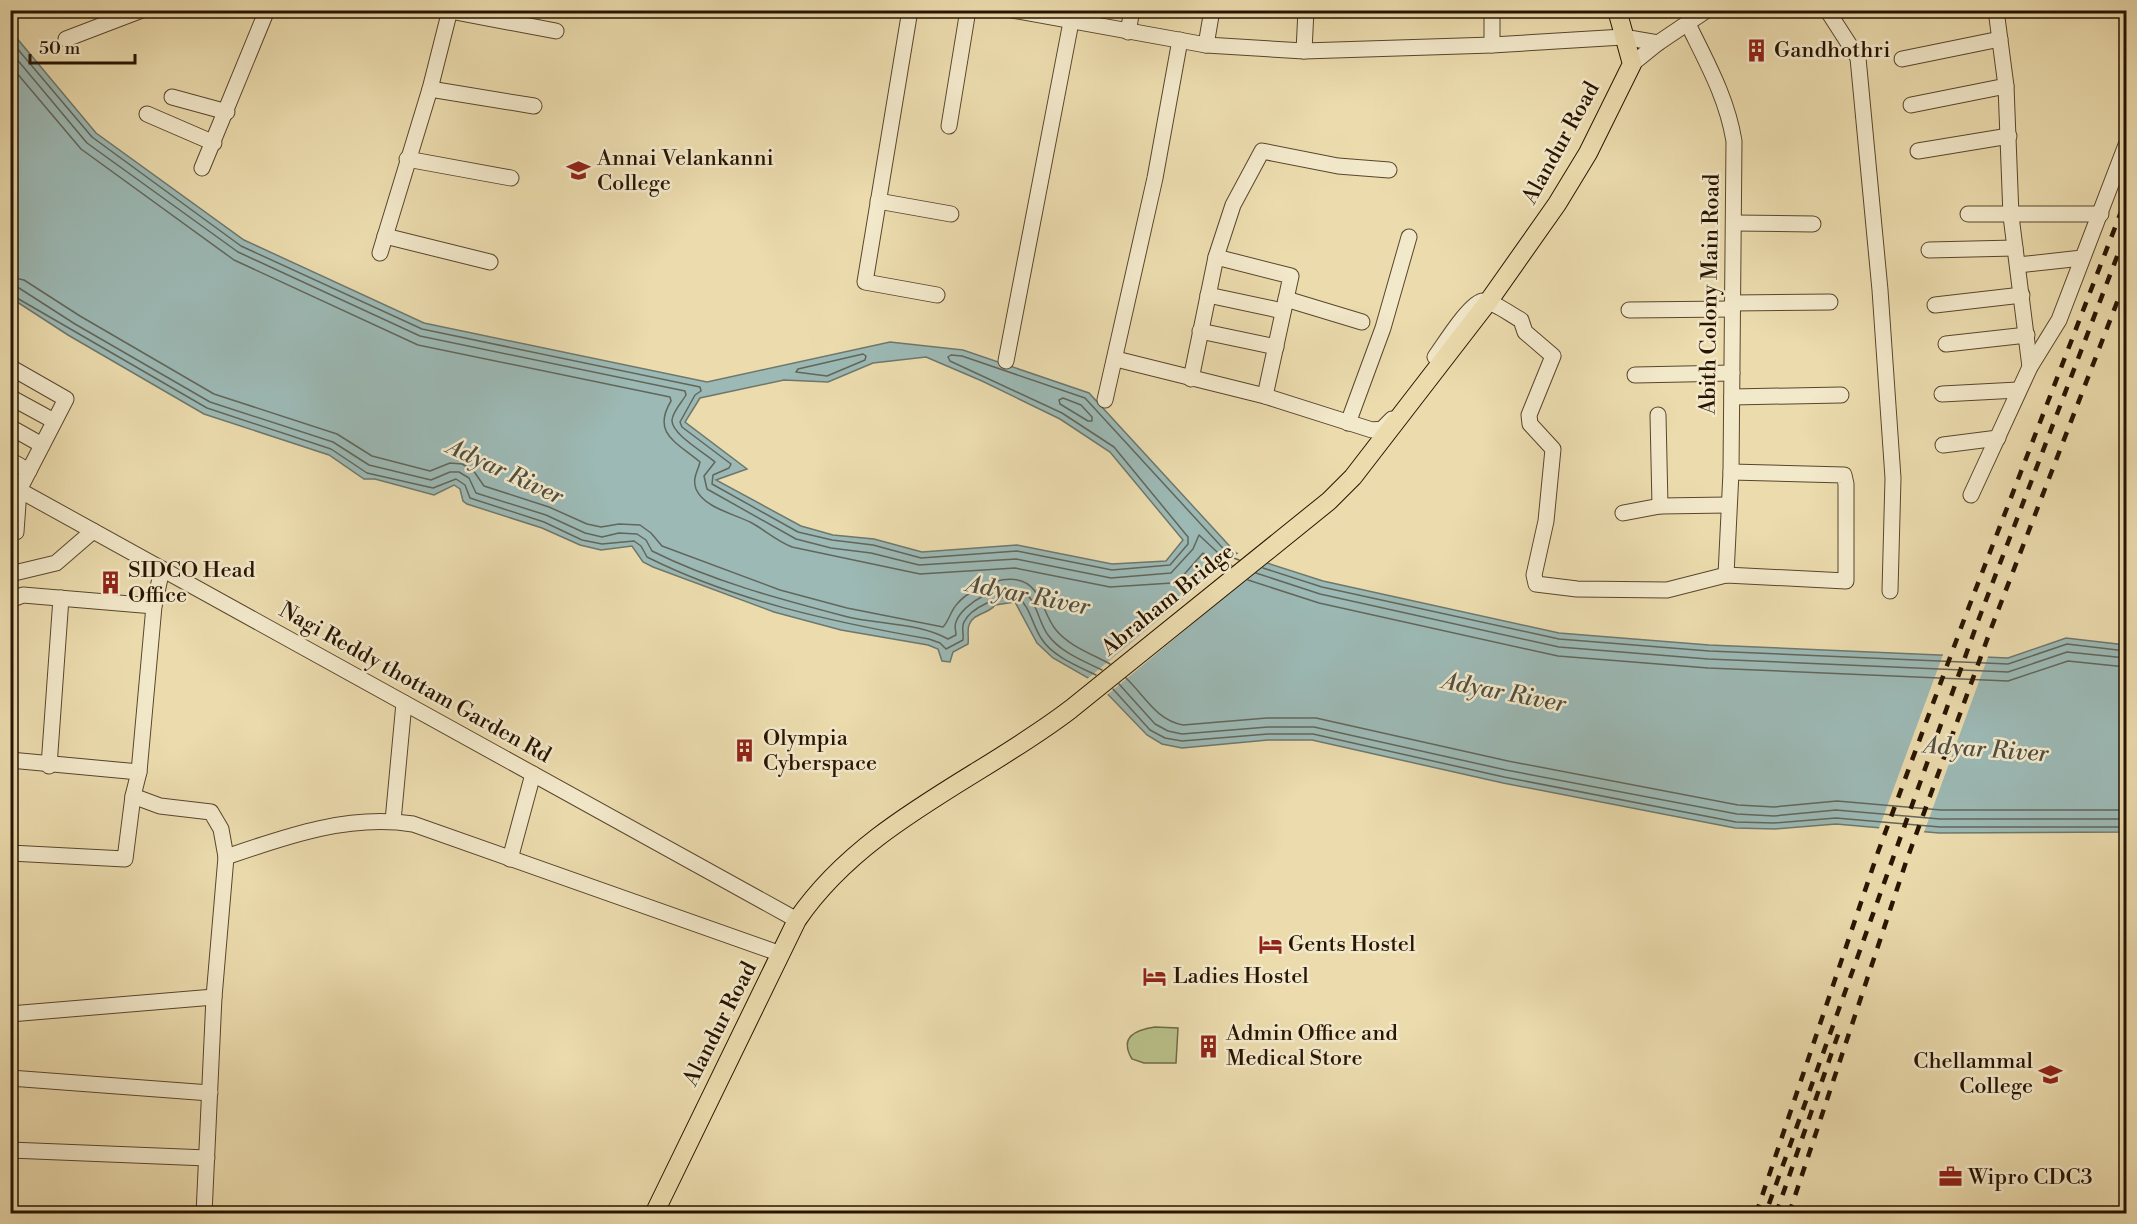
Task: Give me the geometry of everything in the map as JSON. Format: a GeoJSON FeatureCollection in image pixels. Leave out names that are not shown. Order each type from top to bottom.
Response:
{"type":"FeatureCollection","features":[{"type":"Feature","properties":{"kind":"main road"},"geometry":{"type":"LineString","coordinates":[[1617,10],[1632,64]]}},
{"type":"Feature","properties":{"kind":"main road","name":"Alandur Road"},"geometry":{"type":"LineString","coordinates":[[1475,319],[1557,204],[1588,153],[1632,64]]}},
{"type":"Feature","properties":{"kind":"main road","name":"Abraham Bridge"},"geometry":{"type":"LineString","coordinates":[[843,866],[897,823],[1040,733],[1329,501],[1367,461],[1475,319]]}},
{"type":"Feature","properties":{"kind":"main road","name":"Alandur Road"},"geometry":{"type":"LineString","coordinates":[[654,1214],[679,1158],[797,920],[843,866]]}},
{"type":"Feature","properties":{"kind":"street"},"geometry":{"type":"LineString","coordinates":[[66,39],[142,10]]}},
{"type":"Feature","properties":{"kind":"street"},"geometry":{"type":"LineString","coordinates":[[202,168],[267,10]]}},
{"type":"Feature","properties":{"kind":"street"},"geometry":{"type":"LineString","coordinates":[[910,10],[865,282],[938,295]]}},
{"type":"Feature","properties":{"kind":"street"},"geometry":{"type":"LineString","coordinates":[[949,126],[968,10]]}},
{"type":"Feature","properties":{"kind":"street"},"geometry":{"type":"LineString","coordinates":[[1012,10],[1206,45],[1304,51],[1492,45],[1623,36],[1658,43]]}},
{"type":"Feature","properties":{"kind":"street"},"geometry":{"type":"LineString","coordinates":[[1128,32],[1132,10]]}},
{"type":"Feature","properties":{"kind":"street"},"geometry":{"type":"LineString","coordinates":[[1206,45],[1212,10]]}},
{"type":"Feature","properties":{"kind":"street"},"geometry":{"type":"LineString","coordinates":[[1304,51],[1306,10]]}},
{"type":"Feature","properties":{"kind":"street"},"geometry":{"type":"LineString","coordinates":[[1492,10],[1492,45]]}},
{"type":"Feature","properties":{"kind":"street","name":"Alandur Road"},"geometry":{"type":"LineString","coordinates":[[1632,64],[1658,43],[1707,10]]}},
{"type":"Feature","properties":{"kind":"street"},"geometry":{"type":"LineString","coordinates":[[1827,10],[1858,58],[1862,121],[1880,290],[1893,478],[1890,591]]}},
{"type":"Feature","properties":{"kind":"street"},"geometry":{"type":"LineString","coordinates":[[1996,10],[2006,86],[2011,216],[2030,367]]}},
{"type":"Feature","properties":{"kind":"street"},"geometry":{"type":"LineString","coordinates":[[380,253],[430,89],[450,11],[556,31]]}},
{"type":"Feature","properties":{"kind":"street"},"geometry":{"type":"LineString","coordinates":[[1006,361],[1071,22]]}},
{"type":"Feature","properties":{"kind":"street","name":"Abith Colony Main Road"},"geometry":{"type":"LineString","coordinates":[[1688,24],[1730,114],[1734,141],[1731,472],[1726,575]]}},
{"type":"Feature","properties":{"kind":"street"},"geometry":{"type":"LineString","coordinates":[[1902,59],[2000,39]]}},
{"type":"Feature","properties":{"kind":"street"},"geometry":{"type":"LineString","coordinates":[[1105,400],[1161,150],[1180,40]]}},
{"type":"Feature","properties":{"kind":"street"},"geometry":{"type":"LineString","coordinates":[[1911,105],[2006,86]]}},
{"type":"Feature","properties":{"kind":"street"},"geometry":{"type":"LineString","coordinates":[[430,89],[534,106]]}},
{"type":"Feature","properties":{"kind":"street"},"geometry":{"type":"LineString","coordinates":[[172,97],[226,112]]}},
{"type":"Feature","properties":{"kind":"street"},"geometry":{"type":"LineString","coordinates":[[147,114],[214,143]]}},
{"type":"Feature","properties":{"kind":"street"},"geometry":{"type":"LineString","coordinates":[[1918,151],[2009,136]]}},
{"type":"Feature","properties":{"kind":"street"},"geometry":{"type":"LineString","coordinates":[[1971,495],[2018,390],[2059,320],[2127,145]]}},
{"type":"Feature","properties":{"kind":"street"},"geometry":{"type":"LineString","coordinates":[[1191,379],[1216,257],[1233,205],[1262,151],[1338,166],[1389,170]]}},
{"type":"Feature","properties":{"kind":"street"},"geometry":{"type":"LineString","coordinates":[[407,159],[511,178]]}},
{"type":"Feature","properties":{"kind":"street"},"geometry":{"type":"LineString","coordinates":[[878,201],[951,214]]}},
{"type":"Feature","properties":{"kind":"street"},"geometry":{"type":"LineString","coordinates":[[1968,214],[2011,216],[2101,214]]}},
{"type":"Feature","properties":{"kind":"street"},"geometry":{"type":"LineString","coordinates":[[1734,223],[1813,224]]}},
{"type":"Feature","properties":{"kind":"street"},"geometry":{"type":"LineString","coordinates":[[385,236],[490,262]]}},
{"type":"Feature","properties":{"kind":"street"},"geometry":{"type":"LineString","coordinates":[[1348,423],[1383,328],[1409,237]]}},
{"type":"Feature","properties":{"kind":"street"},"geometry":{"type":"LineString","coordinates":[[1929,250],[2015,248]]}},
{"type":"Feature","properties":{"kind":"street"},"geometry":{"type":"LineString","coordinates":[[1216,257],[1291,276],[1265,396]]}},
{"type":"Feature","properties":{"kind":"street"},"geometry":{"type":"LineString","coordinates":[[2018,265],[2082,258]]}},
{"type":"Feature","properties":{"kind":"street"},"geometry":{"type":"LineString","coordinates":[[1935,305],[2022,295]]}},
{"type":"Feature","properties":{"kind":"street"},"geometry":{"type":"LineString","coordinates":[[1208,296],[1285,305],[1362,322]]}},
{"type":"Feature","properties":{"kind":"street"},"geometry":{"type":"LineString","coordinates":[[1116,359],[1265,396],[1372,430],[1382,429],[1476,303],[1488,302],[1521,320],[1525,332],[1553,356],[1529,415],[1530,424],[1554,449],[1546,521],[1534,575],[1536,584],[1577,589],[1667,590],[1726,575],[1846,581],[1844,475],[1731,472]]}},
{"type":"Feature","properties":{"kind":"street"},"geometry":{"type":"LineString","coordinates":[[1629,310],[1830,302]]}},
{"type":"Feature","properties":{"kind":"street"},"geometry":{"type":"LineString","coordinates":[[1200,331],[1276,347]]}},
{"type":"Feature","properties":{"kind":"street"},"geometry":{"type":"LineString","coordinates":[[1946,344],[2027,336]]}},
{"type":"Feature","properties":{"kind":"street"},"geometry":{"type":"LineString","coordinates":[[10,368],[66,399],[29,471],[15,488],[16,532],[10,534]]}},
{"type":"Feature","properties":{"kind":"street"},"geometry":{"type":"LineString","coordinates":[[1635,375],[1732,373]]}},
{"type":"Feature","properties":{"kind":"street"},"geometry":{"type":"LineString","coordinates":[[1942,394],[2018,390]]}},
{"type":"Feature","properties":{"kind":"street"},"geometry":{"type":"LineString","coordinates":[[1732,397],[1841,395]]}},
{"type":"Feature","properties":{"kind":"street"},"geometry":{"type":"LineString","coordinates":[[10,397],[54,421]]}},
{"type":"Feature","properties":{"kind":"street"},"geometry":{"type":"LineString","coordinates":[[1658,415],[1660,506]]}},
{"type":"Feature","properties":{"kind":"street"},"geometry":{"type":"LineString","coordinates":[[10,427],[42,445]]}},
{"type":"Feature","properties":{"kind":"street"},"geometry":{"type":"LineString","coordinates":[[1943,445],[1998,438]]}},
{"type":"Feature","properties":{"kind":"street"},"geometry":{"type":"LineString","coordinates":[[10,460],[29,471]]}},
{"type":"Feature","properties":{"kind":"street","name":"Nagi Reddy thottam Garden Rd"},"geometry":{"type":"LineString","coordinates":[[15,488],[797,920]]}},
{"type":"Feature","properties":{"kind":"street"},"geometry":{"type":"LineString","coordinates":[[1623,513],[1660,506],[1728,505]]}},
{"type":"Feature","properties":{"kind":"street"},"geometry":{"type":"LineString","coordinates":[[10,574],[56,563],[93,531]]}},
{"type":"Feature","properties":{"kind":"street"},"geometry":{"type":"LineString","coordinates":[[10,853],[125,859],[133,796],[139,772],[154,606],[162,569]]}},
{"type":"Feature","properties":{"kind":"street"},"geometry":{"type":"LineString","coordinates":[[10,600],[23,595],[154,606]]}},
{"type":"Feature","properties":{"kind":"street"},"geometry":{"type":"LineString","coordinates":[[49,766],[61,598]]}},
{"type":"Feature","properties":{"kind":"street"},"geometry":{"type":"LineString","coordinates":[[393,821],[404,703]]}},
{"type":"Feature","properties":{"kind":"street"},"geometry":{"type":"LineString","coordinates":[[10,760],[49,766],[139,772]]}},
{"type":"Feature","properties":{"kind":"street"},"geometry":{"type":"LineString","coordinates":[[510,859],[533,774]]}},
{"type":"Feature","properties":{"kind":"street"},"geometry":{"type":"LineString","coordinates":[[133,796],[160,806],[211,812],[221,829],[226,857],[214,997],[204,1214]]}},
{"type":"Feature","properties":{"kind":"street"},"geometry":{"type":"LineString","coordinates":[[226,857],[287,835],[315,828],[393,821],[413,824],[781,954]]}},
{"type":"Feature","properties":{"kind":"street"},"geometry":{"type":"LineString","coordinates":[[10,1014],[214,997]]}},
{"type":"Feature","properties":{"kind":"street"},"geometry":{"type":"LineString","coordinates":[[10,1078],[210,1094]]}},
{"type":"Feature","properties":{"kind":"street"},"geometry":{"type":"LineString","coordinates":[[10,1150],[207,1158]]}},
{"type":"Feature","properties":{"kind":"green space"},"geometry":{"type":"Polygon","coordinates":[[[1155,1027],[1178,1028],[1176,1063],[1144,1063],[1132,1059],[1128,1051],[1128,1040],[1141,1030],[1155,1027]]]}},
{"type":"Feature","properties":{"kind":"water","name":"Adyar River"},"geometry":{"type":"Polygon","coordinates":[[[10,30],[96,133],[244,240],[424,323],[707,382],[890,342],[963,350],[1089,393],[1236,553],[1323,581],[1559,633],[1709,645],[2008,658],[2066,638],[2126,645],[2126,832],[1939,833],[1836,824],[1775,829],[1735,828],[1503,783],[1312,740],[1268,740],[1182,748],[1162,744],[1147,735],[1097,683],[1053,658],[1037,643],[1015,602],[995,605],[974,618],[968,627],[968,644],[953,652],[950,662],[942,661],[938,649],[928,645],[841,630],[774,612],[653,567],[643,562],[632,546],[601,550],[580,545],[542,528],[467,504],[463,501],[460,489],[454,485],[434,495],[375,479],[364,479],[329,455],[204,414],[68,335],[11,298],[10,30]],[[926,357],[873,363],[828,382],[784,380],[700,398],[685,422],[747,469],[716,480],[801,526],[833,535],[874,539],[922,552],[1017,545],[1112,564],[1166,561],[1183,540],[1110,452],[1060,419],[926,357]]]}},
{"type":"Feature","properties":{"kind":"pier"},"geometry":{"type":"Polygon","coordinates":[[[1241,551],[1269,560],[1107,695],[1086,680],[1241,551]]]}},
{"type":"Feature","properties":{"kind":"pier"},"geometry":{"type":"Polygon","coordinates":[[[1944,652],[1989,654],[1923,835],[1878,831],[1944,652]]]}},
{"type":"Feature","properties":{"kind":"railway"},"geometry":{"type":"LineString","coordinates":[[1756,1214],[1878,852],[1965,617],[2126,199]]}},
{"type":"Feature","properties":{"kind":"railway"},"geometry":{"type":"LineString","coordinates":[[1769,1204],[1978,621],[2126,233]]}},
{"type":"Feature","properties":{"kind":"railway"},"geometry":{"type":"LineString","coordinates":[[1789,1214],[1906,862],[1992,626],[2126,279]]}},
{"type":"Feature","properties":{"kind":"railway"},"geometry":{"type":"LineString","coordinates":[[1776,1214],[1841,1026]]}},
{"type":"Feature","properties":{"kind":"place","name":"Gandhothri"},"geometry":{"type":"Point","coordinates":[1756,50]}},
{"type":"Feature","properties":{"kind":"place","name":"Annai Velankanni College"},"geometry":{"type":"Point","coordinates":[579,171]}},
{"type":"Feature","properties":{"kind":"place","name":"SIDCO Head Office"},"geometry":{"type":"Point","coordinates":[110,583]}},
{"type":"Feature","properties":{"kind":"place","name":"Olympia Cyberspace"},"geometry":{"type":"Point","coordinates":[745,751]}},
{"type":"Feature","properties":{"kind":"place","name":"Gents Hostel"},"geometry":{"type":"Point","coordinates":[1270,944]}},
{"type":"Feature","properties":{"kind":"place","name":"Ladies Hostel"},"geometry":{"type":"Point","coordinates":[1155,976]}},
{"type":"Feature","properties":{"kind":"place","name":"Admin Office and Medical Store"},"geometry":{"type":"Point","coordinates":[1208,1046]}},
{"type":"Feature","properties":{"kind":"place","name":"Chellammal College"},"geometry":{"type":"Point","coordinates":[2051,1074]}},
{"type":"Feature","properties":{"kind":"place","name":"Wipro CDC3"},"geometry":{"type":"Point","coordinates":[1950,1177]}}]}
